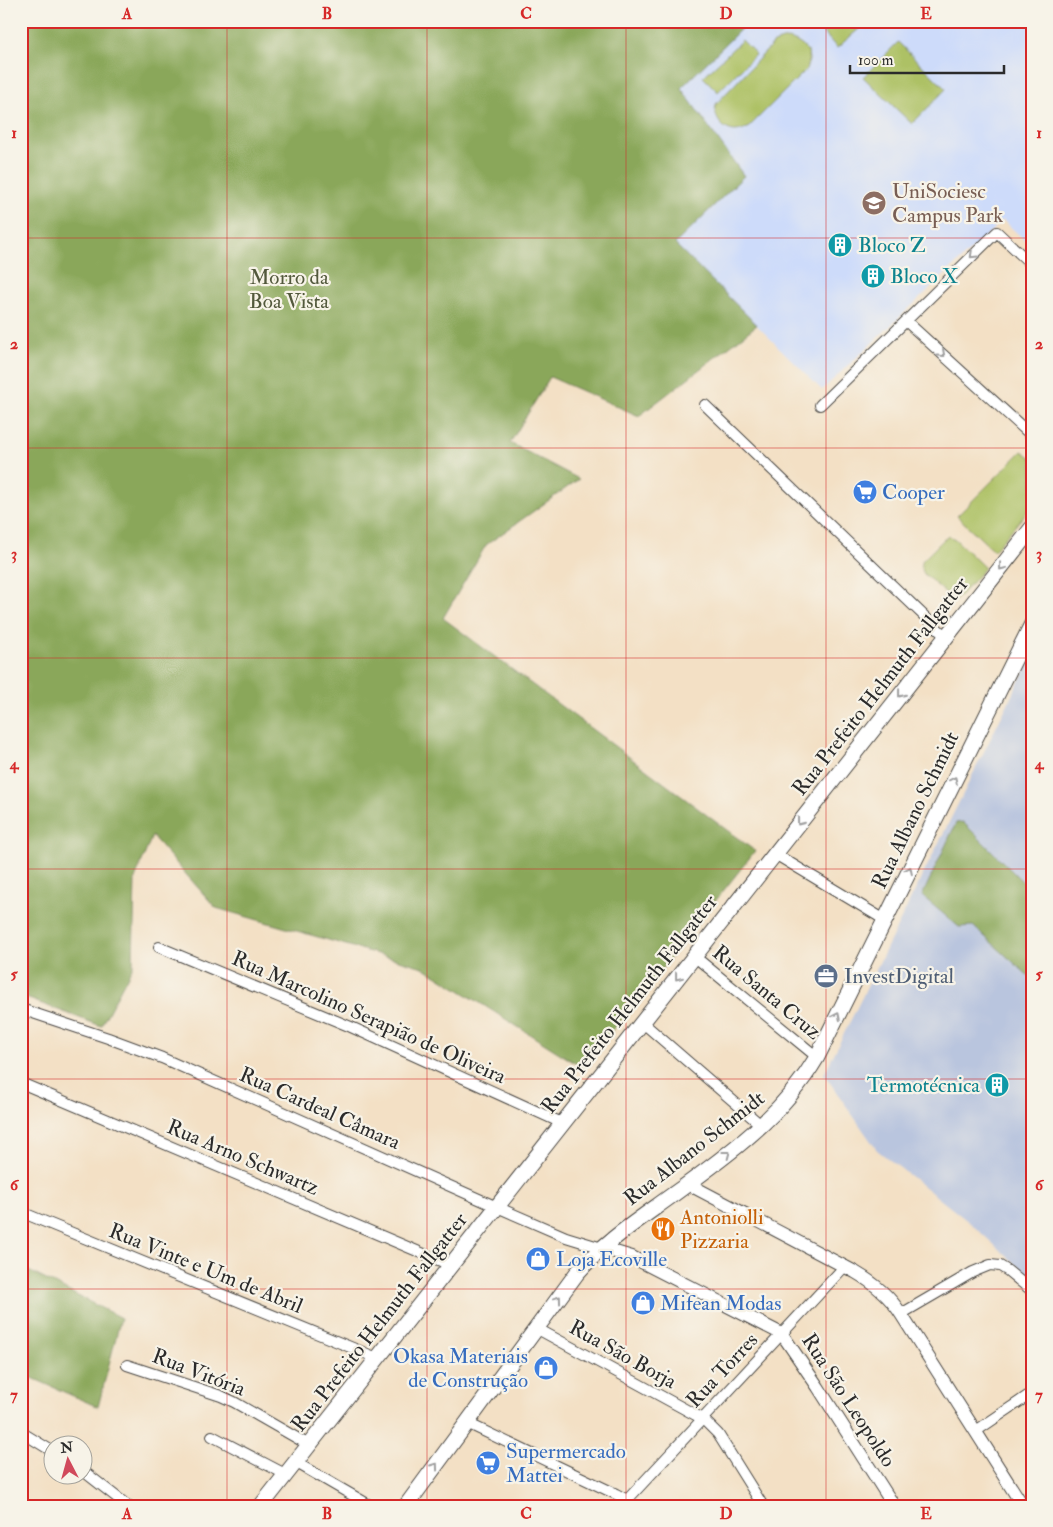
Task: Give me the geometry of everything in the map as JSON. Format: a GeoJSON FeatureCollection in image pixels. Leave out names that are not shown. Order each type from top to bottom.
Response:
{"type":"FeatureCollection","features":[{"type":"Feature","properties":{"kind":"main road","name":"Rua Prefeito Helmuth Fallgatter"},"geometry":{"type":"LineString","coordinates":[[261,1506],[1032,528]]}},
{"type":"Feature","properties":{"kind":"main road","name":"Rua Albano Schmidt"},"geometry":{"type":"LineString","coordinates":[[406,1506],[577,1273],[602,1248],[762,1126],[806,1075],[817,1057],[1032,624]]}},
{"type":"Feature","properties":{"kind":"street"},"geometry":{"type":"LineString","coordinates":[[820,405],[997,232],[1032,265]]}},
{"type":"Feature","properties":{"kind":"street"},"geometry":{"type":"LineString","coordinates":[[906,321],[1032,436]]}},
{"type":"Feature","properties":{"kind":"street"},"geometry":{"type":"LineString","coordinates":[[705,405],[946,637]]}},
{"type":"Feature","properties":{"kind":"street"},"geometry":{"type":"LineString","coordinates":[[775,854],[884,920]]}},
{"type":"Feature","properties":{"kind":"street","name":"Rua Marcolino Serapião de Oliveira"},"geometry":{"type":"LineString","coordinates":[[159,947],[344,1024],[562,1123]]}},
{"type":"Feature","properties":{"kind":"street","name":"Rua Santa Cruz"},"geometry":{"type":"LineString","coordinates":[[694,956],[817,1057]]}},
{"type":"Feature","properties":{"kind":"street","name":"Rua Cardeal Câmara"},"geometry":{"type":"LineString","coordinates":[[21,1009],[162,1058],[496,1207],[566,1237],[602,1248]]}},
{"type":"Feature","properties":{"kind":"street"},"geometry":{"type":"LineString","coordinates":[[642,1022],[762,1126]]}},
{"type":"Feature","properties":{"kind":"street","name":"Rua Arno Schwartz"},"geometry":{"type":"LineString","coordinates":[[21,1083],[450,1265]]}},
{"type":"Feature","properties":{"kind":"street"},"geometry":{"type":"LineString","coordinates":[[688,1184],[845,1266],[877,1286],[887,1295],[1023,1506]]}},
{"type":"Feature","properties":{"kind":"street","name":"Rua Vinte e Um de Abril"},"geometry":{"type":"LineString","coordinates":[[21,1212],[377,1358]]}},
{"type":"Feature","properties":{"kind":"street","name":"Rua São Leopoldo"},"geometry":{"type":"LineString","coordinates":[[602,1248],[632,1257],[782,1334],[894,1506]]}},
{"type":"Feature","properties":{"kind":"street"},"geometry":{"type":"LineString","coordinates":[[901,1314],[973,1272],[990,1265],[1000,1266],[1008,1270],[1032,1291]]}},
{"type":"Feature","properties":{"kind":"street","name":"Rua Torres"},"geometry":{"type":"LineString","coordinates":[[630,1503],[703,1419],[845,1266]]}},
{"type":"Feature","properties":{"kind":"street","name":"Rua São Borja"},"geometry":{"type":"LineString","coordinates":[[536,1328],[703,1419],[718,1434],[763,1506]]}},
{"type":"Feature","properties":{"kind":"street","name":"Rua Vitória"},"geometry":{"type":"LineString","coordinates":[[127,1365],[221,1396],[309,1445]]}},
{"type":"Feature","properties":{"kind":"street"},"geometry":{"type":"LineString","coordinates":[[976,1431],[1032,1393]]}},
{"type":"Feature","properties":{"kind":"street"},"geometry":{"type":"LineString","coordinates":[[467,1423],[616,1494],[630,1503]]}},
{"type":"Feature","properties":{"kind":"street"},"geometry":{"type":"LineString","coordinates":[[21,1432],[42,1445]]}},
{"type":"Feature","properties":{"kind":"street"},"geometry":{"type":"LineString","coordinates":[[212,1436],[285,1474]]}},
{"type":"Feature","properties":{"kind":"street"},"geometry":{"type":"LineString","coordinates":[[295,1462],[370,1506]]}},
{"type":"Feature","properties":{"kind":"street"},"geometry":{"type":"LineString","coordinates":[[92,1478],[128,1506]]}},
{"type":"Feature","properties":{"kind":"shaded area","name":"UniSociesc Campus Park"},"geometry":{"type":"Polygon","coordinates":[[[749,21],[1032,21],[1032,247],[1003,220],[822,390],[675,244],[744,176],[681,88],[749,21]]]}},
{"type":"Feature","properties":{"kind":"shaded area"},"geometry":{"type":"Polygon","coordinates":[[[1032,655],[1032,1279],[969,1222],[877,1150],[824,1074],[1032,655]]]}},
{"type":"Feature","properties":{"kind":"green space","name":"Morro da Boa Vista"},"geometry":{"type":"Polygon","coordinates":[[[21,21],[749,21],[681,88],[744,176],[675,244],[757,325],[639,416],[550,377],[510,443],[579,479],[486,545],[443,618],[755,851],[583,1068],[423,967],[216,908],[152,836],[135,879],[133,966],[101,1026],[21,996],[21,21]]]}},
{"type":"Feature","properties":{"kind":"green space"},"geometry":{"type":"Polygon","coordinates":[[[816,21],[868,21],[837,48],[815,23],[816,21]]]}},
{"type":"Feature","properties":{"kind":"green space"},"geometry":{"type":"Polygon","coordinates":[[[786,39],[793,40],[808,51],[809,60],[806,70],[748,128],[735,131],[726,128],[717,118],[716,104],[774,43],[786,39]]]}},
{"type":"Feature","properties":{"kind":"green space"},"geometry":{"type":"Polygon","coordinates":[[[742,40],[756,54],[718,92],[703,77],[742,40]]]}},
{"type":"Feature","properties":{"kind":"green space"},"geometry":{"type":"Polygon","coordinates":[[[898,42],[946,89],[912,124],[863,77],[898,42]]]}},
{"type":"Feature","properties":{"kind":"green space"},"geometry":{"type":"Polygon","coordinates":[[[1022,451],[1032,458],[1032,506],[994,551],[957,516],[1022,451]]]}},
{"type":"Feature","properties":{"kind":"green space"},"geometry":{"type":"Polygon","coordinates":[[[949,536],[955,539],[985,568],[955,601],[924,574],[921,567],[922,561],[949,536]]]}},
{"type":"Feature","properties":{"kind":"green space"},"geometry":{"type":"Polygon","coordinates":[[[963,822],[1032,891],[1032,979],[973,926],[959,927],[922,896],[956,823],[963,822]]]}},
{"type":"Feature","properties":{"kind":"green space"},"geometry":{"type":"Polygon","coordinates":[[[21,1267],[121,1318],[98,1407],[21,1373],[21,1267]]]}},
{"type":"Feature","properties":{"kind":"place","name":"UniSociesc Campus Park"},"geometry":{"type":"Point","coordinates":[874,203]}},
{"type":"Feature","properties":{"kind":"place","name":"Bloco Z"},"geometry":{"type":"Point","coordinates":[840,245]}},
{"type":"Feature","properties":{"kind":"place","name":"Bloco X"},"geometry":{"type":"Point","coordinates":[873,276]}},
{"type":"Feature","properties":{"kind":"place","name":"Cooper"},"geometry":{"type":"Point","coordinates":[865,492]}},
{"type":"Feature","properties":{"kind":"place","name":"InvestDigital"},"geometry":{"type":"Point","coordinates":[826,976]}},
{"type":"Feature","properties":{"kind":"place","name":"Termotécnica"},"geometry":{"type":"Point","coordinates":[997,1085]}},
{"type":"Feature","properties":{"kind":"place","name":"Antoniolli Pizzaria"},"geometry":{"type":"Point","coordinates":[663,1229]}},
{"type":"Feature","properties":{"kind":"place","name":"Loja Ecoville"},"geometry":{"type":"Point","coordinates":[538,1259]}},
{"type":"Feature","properties":{"kind":"place","name":"Mifean Modas"},"geometry":{"type":"Point","coordinates":[643,1303]}},
{"type":"Feature","properties":{"kind":"place","name":"Okasa Materiais de Construção"},"geometry":{"type":"Point","coordinates":[546,1368]}},
{"type":"Feature","properties":{"kind":"place","name":"Supermercado Mattei"},"geometry":{"type":"Point","coordinates":[488,1463]}}]}
